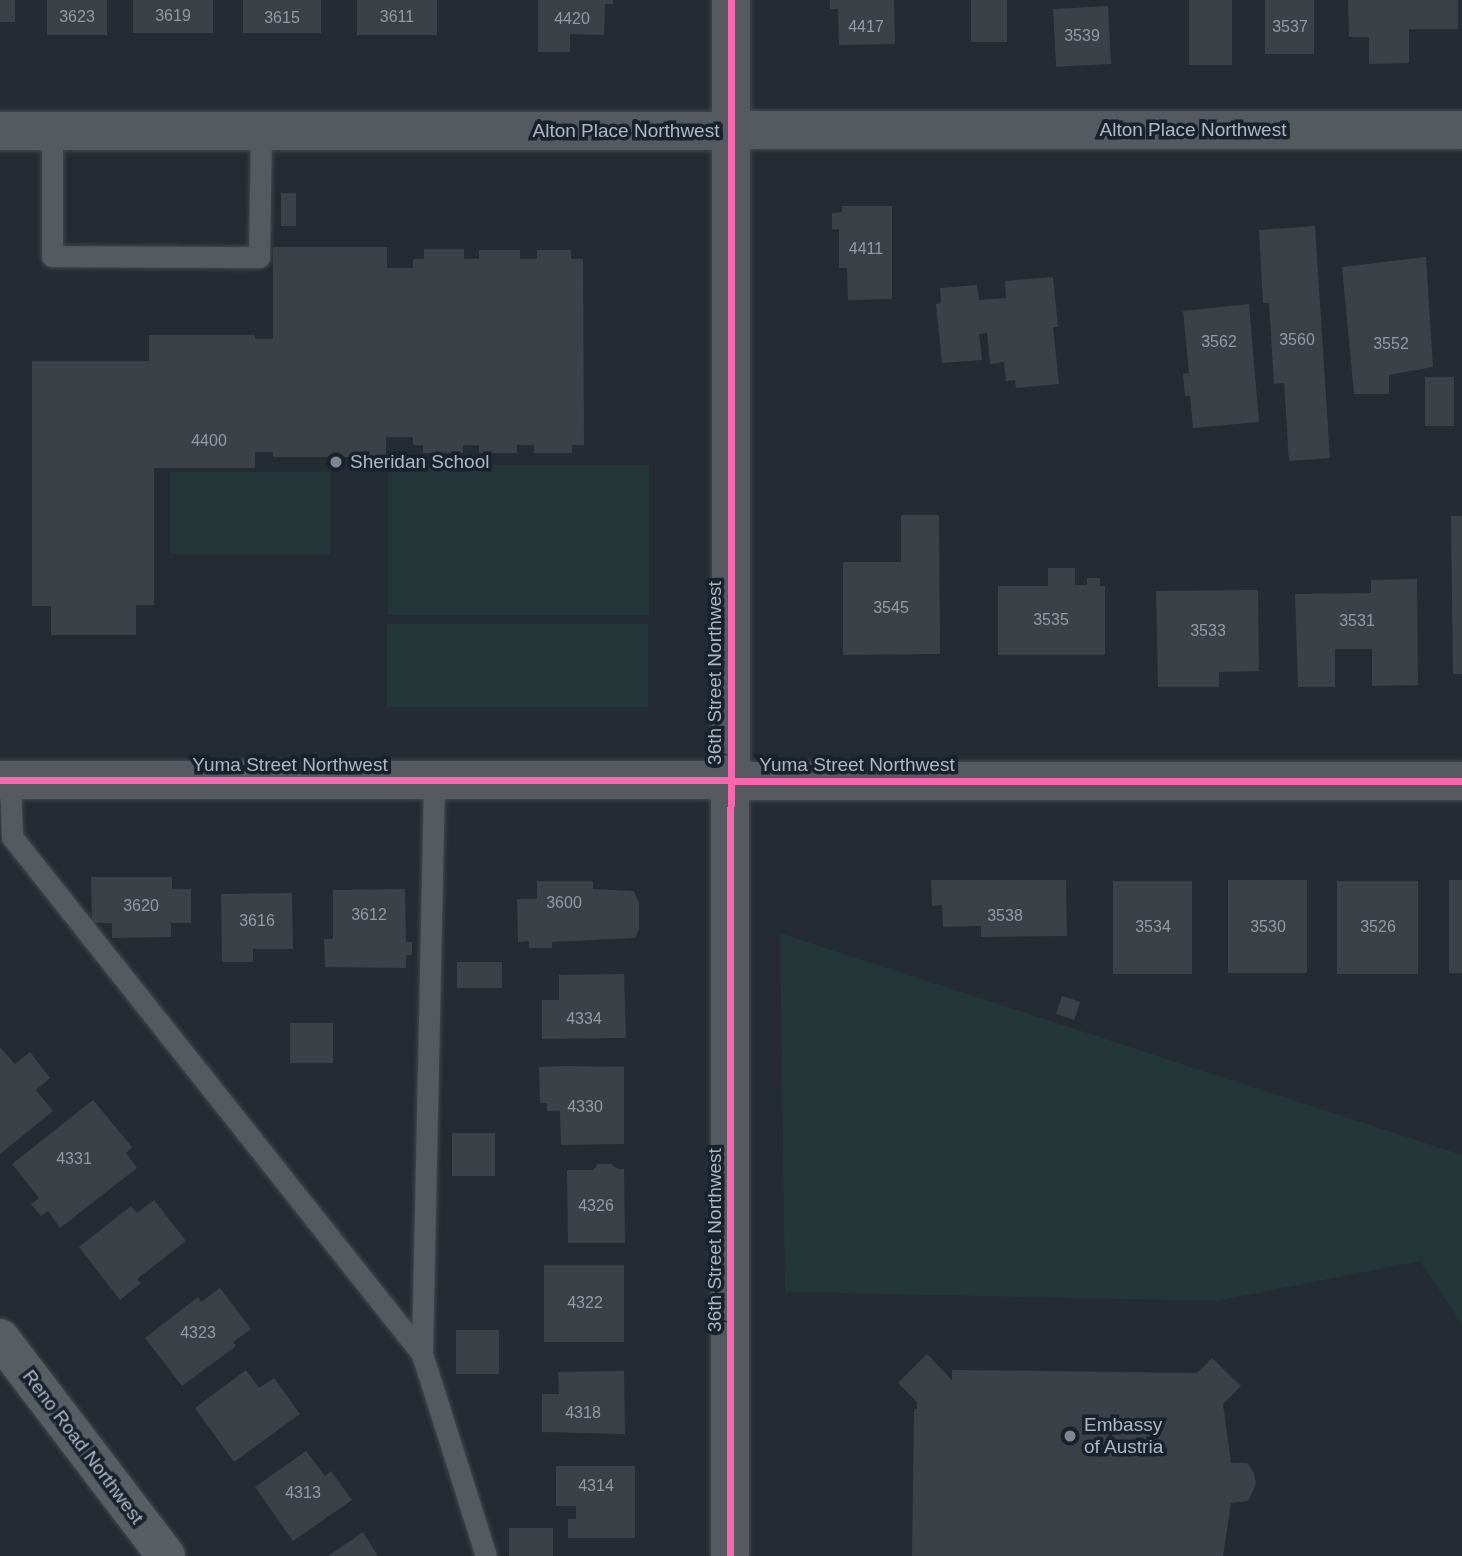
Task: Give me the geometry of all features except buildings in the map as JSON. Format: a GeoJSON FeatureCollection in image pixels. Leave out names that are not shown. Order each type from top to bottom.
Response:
{"type":"FeatureCollection","features":[{"type":"Feature","properties":{"kind":"main road","name":"Reno Road Northwest"},"geometry":{"type":"LineString","coordinates":[[4,1350],[166,1556]]}},
{"type":"Feature","properties":{"kind":"street","name":"36th Street Northwest"},"geometry":{"type":"LineString","coordinates":[[730,1556],[732,0]]}},
{"type":"Feature","properties":{"kind":"street","name":"Alton Place Northwest"},"geometry":{"type":"LineString","coordinates":[[0,131],[1462,130]]}},
{"type":"Feature","properties":{"kind":"street","name":"Yuma Street Northwest"},"geometry":{"type":"LineString","coordinates":[[5,780],[1462,781]]}},
{"type":"Feature","properties":{"kind":"lane"},"geometry":{"type":"LineString","coordinates":[[52,131],[52,256],[232,257],[260,257],[261,131]]}},
{"type":"Feature","properties":{"kind":"lane"},"geometry":{"type":"LineString","coordinates":[[5,780],[12,837],[422,1353]]}},
{"type":"Feature","properties":{"kind":"lane"},"geometry":{"type":"LineString","coordinates":[[434,780],[422,1353],[486,1556]]}},
{"type":"Feature","properties":{"kind":"shaded area"},"geometry":{"type":"Polygon","coordinates":[[[388,465],[649,465],[649,615],[388,615],[388,465]]]}},
{"type":"Feature","properties":{"kind":"shaded area"},"geometry":{"type":"Polygon","coordinates":[[[170,472],[330,472],[330,554],[170,554],[170,472]]]}},
{"type":"Feature","properties":{"kind":"shaded area"},"geometry":{"type":"Polygon","coordinates":[[[387,624],[648,624],[648,707],[387,707],[387,624]]]}},
{"type":"Feature","properties":{"kind":"shaded area"},"geometry":{"type":"Polygon","coordinates":[[[780,933],[1462,1155],[1462,1324],[1420,1261],[1217,1301],[785,1292],[780,933]]]}},
{"type":"Feature","properties":{"kind":"cycle path"},"geometry":{"type":"LineString","coordinates":[[730,1556],[731,0]]}},
{"type":"Feature","properties":{"kind":"cycle path"},"geometry":{"type":"LineString","coordinates":[[0,780],[1462,781]]}},
{"type":"Feature","properties":{"kind":"place","name":"Sheridan School"},"geometry":{"type":"Point","coordinates":[336,462]}},
{"type":"Feature","properties":{"kind":"place","name":"Embassy of Austria"},"geometry":{"type":"Point","coordinates":[1070,1436]}}]}
